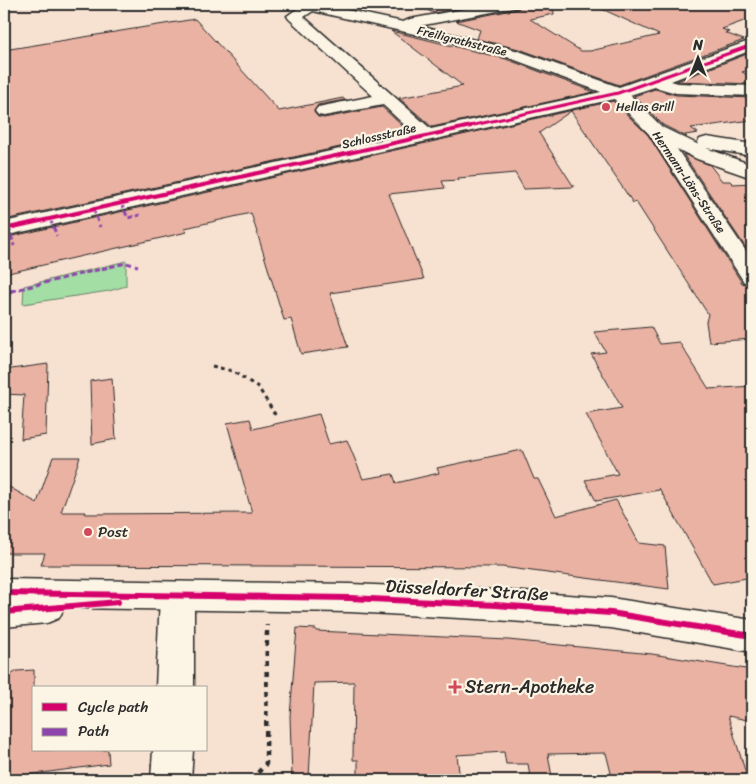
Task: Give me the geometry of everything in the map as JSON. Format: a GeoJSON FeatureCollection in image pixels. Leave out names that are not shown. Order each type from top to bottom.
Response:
{"type":"FeatureCollection","features":[{"type":"Feature","properties":{"kind":"street"},"geometry":{"type":"LineString","coordinates":[[399,25],[513,4]]}},
{"type":"Feature","properties":{"kind":"street"},"geometry":{"type":"LineString","coordinates":[[307,5],[294,16],[428,136]]}},
{"type":"Feature","properties":{"kind":"street","name":"Freiligrathstraße"},"geometry":{"type":"LineString","coordinates":[[307,5],[471,42],[513,54],[618,93]]}},
{"type":"Feature","properties":{"kind":"street","name":"Schlossstraße"},"geometry":{"type":"LineString","coordinates":[[4,229],[618,93],[752,44]]}},
{"type":"Feature","properties":{"kind":"street"},"geometry":{"type":"LineString","coordinates":[[655,81],[676,88],[752,91]]}},
{"type":"Feature","properties":{"kind":"street","name":"Hermann-Löns-Straße"},"geometry":{"type":"LineString","coordinates":[[618,93],[664,135],[752,277]]}},
{"type":"Feature","properties":{"kind":"street"},"geometry":{"type":"LineString","coordinates":[[324,111],[386,99]]}},
{"type":"Feature","properties":{"kind":"street"},"geometry":{"type":"LineString","coordinates":[[664,135],[752,150]]}},
{"type":"Feature","properties":{"kind":"street"},"geometry":{"type":"LineString","coordinates":[[664,135],[704,155],[752,172]]}},
{"type":"Feature","properties":{"kind":"street","name":"Düsseldorfer Straße"},"geometry":{"type":"LineString","coordinates":[[4,593],[267,597],[496,605],[602,613],[752,636]]}},
{"type":"Feature","properties":{"kind":"street"},"geometry":{"type":"LineString","coordinates":[[175,686],[178,596]]}},
{"type":"Feature","properties":{"kind":"street","name":"Düsseldorfer Straße"},"geometry":{"type":"LineString","coordinates":[[4,612],[178,596]]}},
{"type":"Feature","properties":{"kind":"street"},"geometry":{"type":"LineString","coordinates":[[171,780],[173,776],[173,752]]}},
{"type":"Feature","properties":{"kind":"path"},"geometry":{"type":"LineString","coordinates":[[212,366],[232,371],[258,387],[276,416]]}},
{"type":"Feature","properties":{"kind":"path"},"geometry":{"type":"LineString","coordinates":[[250,780],[266,764],[267,597]]}},
{"type":"Feature","properties":{"kind":"green space"},"geometry":{"type":"Polygon","coordinates":[[[126,261],[126,286],[109,291],[23,304],[24,286],[126,261]]]}},
{"type":"Feature","properties":{"kind":"building"},"geometry":{"type":"Polygon","coordinates":[[[417,4],[482,4],[434,13],[417,6],[417,4]]]}},
{"type":"Feature","properties":{"kind":"building"},"geometry":{"type":"Polygon","coordinates":[[[522,4],[553,4],[554,14],[530,19],[581,51],[590,51],[659,35],[591,4],[752,4],[752,18],[722,29],[729,32],[725,33],[744,40],[619,85],[519,49],[477,39],[480,30],[456,21],[518,9],[522,4]]]}},
{"type":"Feature","properties":{"kind":"building"},"geometry":{"type":"Polygon","coordinates":[[[195,19],[279,111],[343,98],[345,100],[318,105],[314,112],[318,117],[324,118],[382,107],[409,132],[4,220],[4,50],[195,19]]]}},
{"type":"Feature","properties":{"kind":"building"},"geometry":{"type":"Polygon","coordinates":[[[391,31],[506,59],[594,92],[432,127],[399,98],[463,86],[391,31]]]}},
{"type":"Feature","properties":{"kind":"building"},"geometry":{"type":"Polygon","coordinates":[[[747,54],[752,56],[752,69],[742,72],[752,77],[752,84],[677,81],[747,54]]]}},
{"type":"Feature","properties":{"kind":"building"},"geometry":{"type":"Polygon","coordinates":[[[655,89],[676,95],[752,98],[752,120],[691,128],[698,133],[685,135],[687,137],[663,125],[634,96],[655,89]]]}},
{"type":"Feature","properties":{"kind":"building"},"geometry":{"type":"Polygon","coordinates":[[[613,101],[648,135],[742,283],[752,286],[752,339],[709,342],[706,322],[708,314],[636,202],[633,203],[571,111],[539,133],[574,187],[524,189],[515,173],[458,178],[459,180],[442,181],[445,188],[389,194],[424,279],[330,293],[348,347],[301,354],[291,319],[284,320],[251,213],[185,228],[187,232],[4,274],[4,238],[613,101]]]}},
{"type":"Feature","properties":{"kind":"building"},"geometry":{"type":"Polygon","coordinates":[[[683,154],[710,165],[722,181],[730,181],[733,184],[752,183],[752,257],[683,154]]]}},
{"type":"Feature","properties":{"kind":"building"},"geometry":{"type":"Polygon","coordinates":[[[651,327],[660,344],[679,342],[709,389],[752,386],[752,577],[713,584],[659,488],[659,490],[596,501],[585,480],[618,474],[586,414],[622,408],[591,354],[606,352],[594,332],[651,327]]]}},
{"type":"Feature","properties":{"kind":"building"},"geometry":{"type":"Polygon","coordinates":[[[48,364],[46,435],[21,439],[24,395],[4,394],[4,370],[48,364]]]}},
{"type":"Feature","properties":{"kind":"building"},"geometry":{"type":"Polygon","coordinates":[[[112,378],[116,439],[92,444],[90,381],[112,378]]]}},
{"type":"Feature","properties":{"kind":"building"},"geometry":{"type":"Polygon","coordinates":[[[319,414],[329,444],[347,440],[363,479],[393,474],[396,483],[439,473],[437,468],[522,450],[534,479],[538,479],[556,516],[616,500],[639,543],[665,546],[669,589],[502,567],[41,565],[45,553],[4,553],[4,484],[37,503],[53,457],[80,457],[61,512],[86,512],[85,514],[252,513],[227,423],[250,419],[253,429],[319,414]]]}},
{"type":"Feature","properties":{"kind":"building"},"geometry":{"type":"Polygon","coordinates":[[[297,628],[316,629],[316,631],[508,640],[652,654],[752,670],[752,721],[728,716],[748,780],[637,780],[637,777],[612,777],[606,753],[548,754],[552,777],[530,777],[528,764],[506,764],[504,752],[457,755],[460,780],[358,780],[358,760],[353,760],[354,682],[314,683],[309,778],[292,778],[290,716],[297,628]]]}},
{"type":"Feature","properties":{"kind":"building"},"geometry":{"type":"Polygon","coordinates":[[[34,670],[34,686],[32,686],[32,752],[108,752],[109,764],[4,778],[4,679],[17,671],[34,670]]]}},
{"type":"Feature","properties":{"kind":"marked path"},"geometry":{"type":"LineString","coordinates":[[121,203],[128,218],[140,215]]}},
{"type":"Feature","properties":{"kind":"marked path"},"geometry":{"type":"LineString","coordinates":[[93,209],[100,227]]}},
{"type":"Feature","properties":{"kind":"marked path"},"geometry":{"type":"LineString","coordinates":[[50,219],[57,236]]}},
{"type":"Feature","properties":{"kind":"marked path"},"geometry":{"type":"LineString","coordinates":[[9,227],[14,246]]}},
{"type":"Feature","properties":{"kind":"marked path"},"geometry":{"type":"LineString","coordinates":[[4,293],[126,263],[138,266]]}},
{"type":"Feature","properties":{"kind":"cycle path"},"geometry":{"type":"LineString","coordinates":[[4,229],[618,93],[752,45]]}},
{"type":"Feature","properties":{"kind":"cycle path"},"geometry":{"type":"LineString","coordinates":[[4,593],[350,598],[496,605],[611,613],[752,636]]}},
{"type":"Feature","properties":{"kind":"cycle path"},"geometry":{"type":"LineString","coordinates":[[4,612],[118,602]]}},
{"type":"Feature","properties":{"kind":"place","name":"Hellas Grill"},"geometry":{"type":"Point","coordinates":[606,107]}},
{"type":"Feature","properties":{"kind":"place","name":"Post"},"geometry":{"type":"Point","coordinates":[88,532]}},
{"type":"Feature","properties":{"kind":"place","name":"Stern-Apotheke"},"geometry":{"type":"Point","coordinates":[455,687]}}]}
